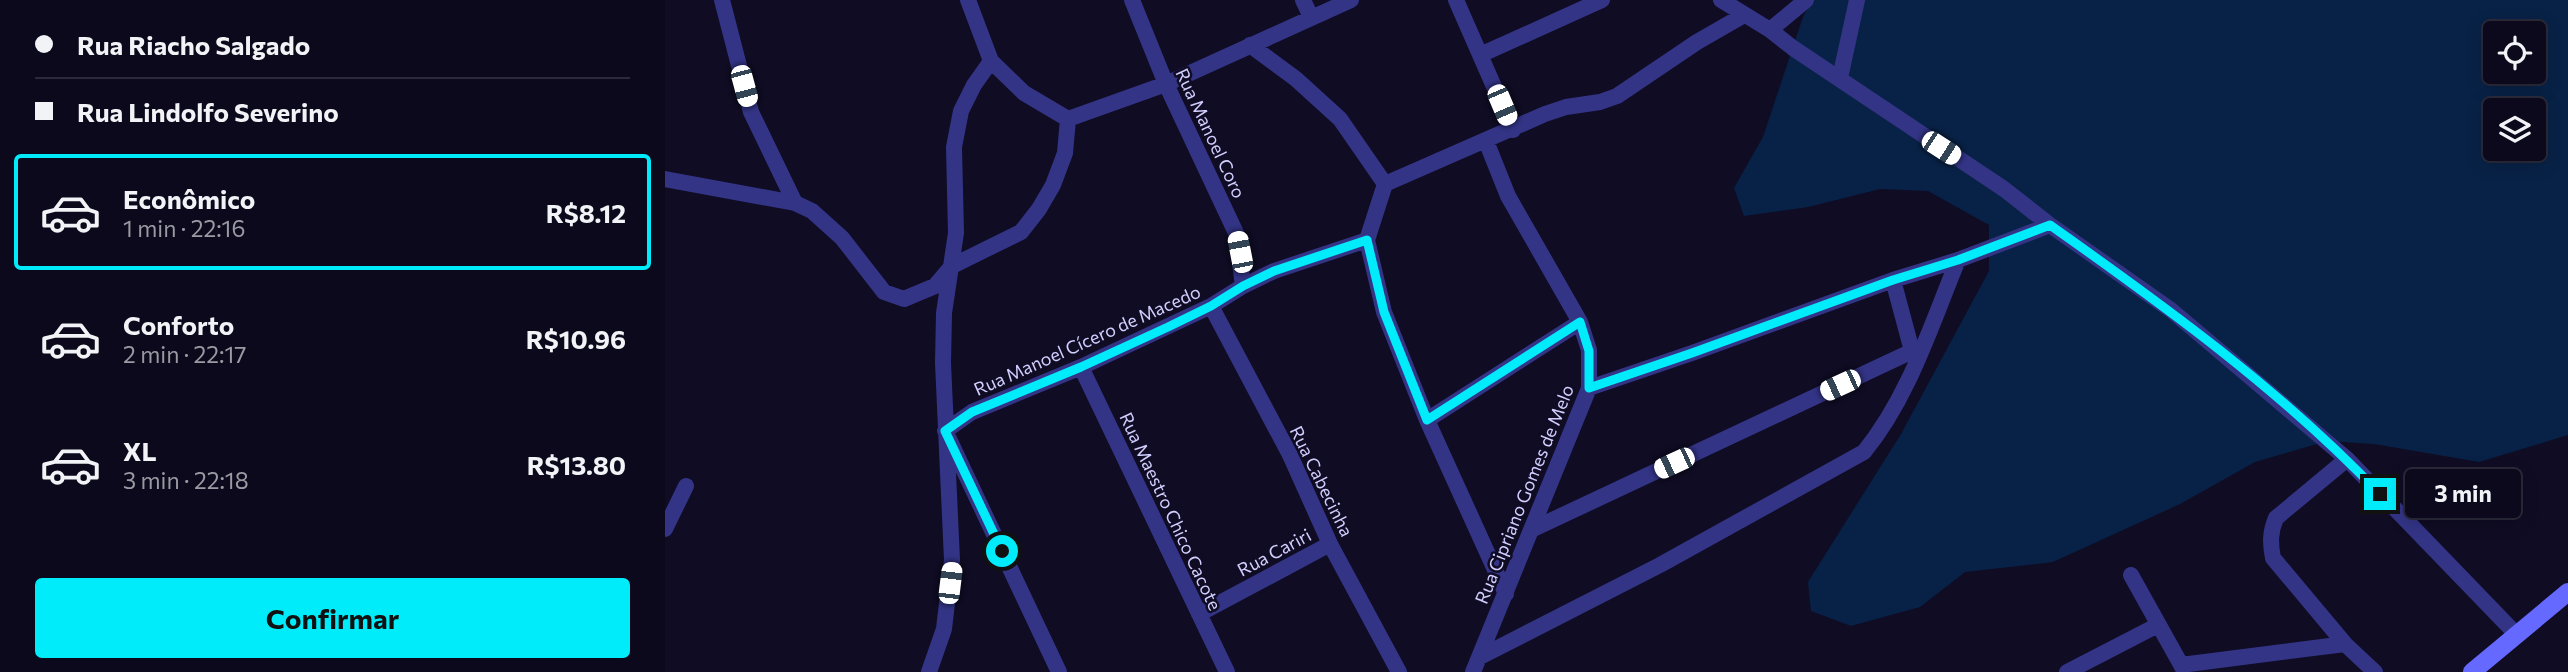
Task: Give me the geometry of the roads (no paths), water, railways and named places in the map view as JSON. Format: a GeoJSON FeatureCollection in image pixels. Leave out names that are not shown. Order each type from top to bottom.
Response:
{"type":"FeatureCollection","features":[{"type":"Feature","properties":{"kind":"main road"},"geometry":{"type":"LineString","coordinates":[[2472,672],[2568,592]]}},
{"type":"Feature","properties":{"kind":"street"},"geometry":{"type":"LineString","coordinates":[[722,0],[751,112],[795,203]]}},
{"type":"Feature","properties":{"kind":"street"},"geometry":{"type":"LineString","coordinates":[[968,0],[991,61],[1024,93],[1068,120]]}},
{"type":"Feature","properties":{"kind":"street","name":"Rua Manoel Coro"},"geometry":{"type":"LineString","coordinates":[[1132,0],[1166,84],[1236,233],[1243,286]]}},
{"type":"Feature","properties":{"kind":"street"},"geometry":{"type":"LineString","coordinates":[[1304,0],[1311,17]]}},
{"type":"Feature","properties":{"kind":"street"},"geometry":{"type":"LineString","coordinates":[[1068,120],[1166,84],[1351,0]]}},
{"type":"Feature","properties":{"kind":"street"},"geometry":{"type":"LineString","coordinates":[[1457,0],[1513,130]]}},
{"type":"Feature","properties":{"kind":"street"},"geometry":{"type":"LineString","coordinates":[[1480,55],[1602,0]]}},
{"type":"Feature","properties":{"kind":"street"},"geometry":{"type":"LineString","coordinates":[[1721,0],[1770,30],[2004,189],[2050,225],[2171,310],[2347,459],[2517,635]]}},
{"type":"Feature","properties":{"kind":"street"},"geometry":{"type":"LineString","coordinates":[[1770,30],[1805,0]]}},
{"type":"Feature","properties":{"kind":"street"},"geometry":{"type":"LineString","coordinates":[[1840,78],[1857,0]]}},
{"type":"Feature","properties":{"kind":"street"},"geometry":{"type":"LineString","coordinates":[[1506,594],[1427,420],[1384,312],[1367,240],[1385,184],[1566,107],[1600,102],[1617,96],[1697,42],[1744,15]]}},
{"type":"Feature","properties":{"kind":"street"},"geometry":{"type":"LineString","coordinates":[[1251,45],[1296,79],[1340,120],[1385,184]]}},
{"type":"Feature","properties":{"kind":"street"},"geometry":{"type":"LineString","coordinates":[[929,672],[944,629],[952,560],[945,431],[944,313],[956,233],[954,147],[961,111],[974,85],[991,61]]}},
{"type":"Feature","properties":{"kind":"street"},"geometry":{"type":"LineString","coordinates":[[665,179],[795,203],[812,211],[842,238],[884,292],[904,299],[935,286],[952,266],[1021,233],[1053,185],[1065,153],[1068,120]]}},
{"type":"Feature","properties":{"kind":"street","name":"Rua Cipriano Gomes de Melo"},"geometry":{"type":"LineString","coordinates":[[1476,664],[1589,388],[1589,351],[1580,322],[1508,196],[1486,141]]}},
{"type":"Feature","properties":{"kind":"street"},"geometry":{"type":"LineString","coordinates":[[1589,388],[1893,280],[1958,260],[2050,225]]}},
{"type":"Feature","properties":{"kind":"street","name":"Rua Manoel Cícero de Macedo"},"geometry":{"type":"LineString","coordinates":[[945,431],[972,412],[1081,367],[1211,306],[1274,271],[1367,240]]}},
{"type":"Feature","properties":{"kind":"street"},"geometry":{"type":"LineString","coordinates":[[1476,664],[1864,452],[1881,431],[1902,392],[1917,349],[1958,260]]}},
{"type":"Feature","properties":{"kind":"street"},"geometry":{"type":"LineString","coordinates":[[1893,280],[1917,349]]}},
{"type":"Feature","properties":{"kind":"street","name":"Rua Cabecinha"},"geometry":{"type":"LineString","coordinates":[[1211,306],[1290,455],[1331,544],[1399,672]]}},
{"type":"Feature","properties":{"kind":"street"},"geometry":{"type":"LineString","coordinates":[[1427,420],[1580,322]]}},
{"type":"Feature","properties":{"kind":"street"},"geometry":{"type":"LineString","coordinates":[[1531,530],[1917,349]]}},
{"type":"Feature","properties":{"kind":"street","name":"Rua Maestro Chico Cacote"},"geometry":{"type":"LineString","coordinates":[[1081,367],[1227,672]]}},
{"type":"Feature","properties":{"kind":"street"},"geometry":{"type":"LineString","coordinates":[[945,431],[1059,672]]}},
{"type":"Feature","properties":{"kind":"street"},"geometry":{"type":"LineString","coordinates":[[2347,459],[2276,518],[2271,528],[2270,545],[2273,558],[2345,645],[2375,672]]}},
{"type":"Feature","properties":{"kind":"street"},"geometry":{"type":"LineString","coordinates":[[665,529],[686,486]]}},
{"type":"Feature","properties":{"kind":"street","name":"Rua Cariri"},"geometry":{"type":"LineString","coordinates":[[1199,614],[1331,544]]}},
{"type":"Feature","properties":{"kind":"street"},"geometry":{"type":"LineString","coordinates":[[2131,575],[2183,668],[2345,645]]}},
{"type":"Feature","properties":{"kind":"street"},"geometry":{"type":"LineString","coordinates":[[2067,672],[2158,625]]}},
{"type":"Feature","properties":{"kind":"water"},"geometry":{"type":"Polygon","coordinates":[[[1812,0],[2568,0],[2568,435],[2479,462],[2374,444],[2327,441],[2255,462],[2180,504],[2053,562],[1965,572],[1920,607],[1851,626],[1811,611],[1808,582],[1901,434],[1989,271],[1989,225],[1928,191],[1880,189],[1808,207],[1744,216],[1734,188],[1763,137],[1803,17],[1812,0]]]}}]}
